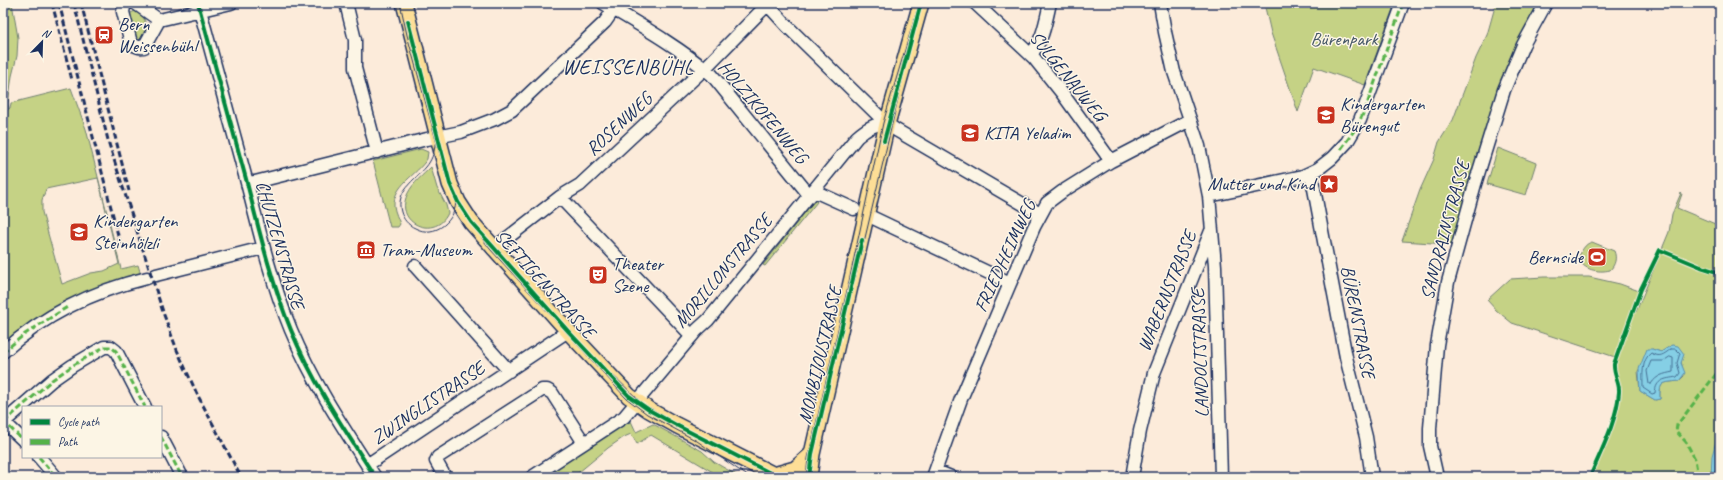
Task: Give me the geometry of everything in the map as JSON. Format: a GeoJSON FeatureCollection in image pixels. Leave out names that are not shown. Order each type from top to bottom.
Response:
{"type":"FeatureCollection","features":[{"type":"Feature","properties":{"kind":"main road","name":"SEFTIGENSTRASSE"},"geometry":{"type":"LineString","coordinates":[[404,3],[450,184],[456,198],[471,222],[493,249],[623,390],[638,402],[712,445],[776,476]]}},
{"type":"Feature","properties":{"kind":"main road","name":"MONBIJOUSTRASSE"},"geometry":{"type":"LineString","coordinates":[[809,477],[812,454],[860,212],[887,124],[921,3]]}},
{"type":"Feature","properties":{"kind":"main road"},"geometry":{"type":"LineString","coordinates":[[776,476],[795,469],[812,454]]}},
{"type":"Feature","properties":{"kind":"street"},"geometry":{"type":"LineString","coordinates":[[127,3],[123,12],[131,43],[141,48],[144,47],[159,20],[199,7],[231,3]]}},
{"type":"Feature","properties":{"kind":"street"},"geometry":{"type":"LineString","coordinates":[[135,3],[159,20]]}},
{"type":"Feature","properties":{"kind":"street"},"geometry":{"type":"LineString","coordinates":[[346,3],[355,38],[355,68],[377,152]]}},
{"type":"Feature","properties":{"kind":"street","name":"HOLZIKOFENWEG"},"geometry":{"type":"LineString","coordinates":[[604,3],[704,69],[714,78],[812,193],[860,212],[1010,283]]}},
{"type":"Feature","properties":{"kind":"street","name":"SULGENAUWEG"},"geometry":{"type":"LineString","coordinates":[[975,3],[1031,54],[1062,93],[1111,160]]}},
{"type":"Feature","properties":{"kind":"street"},"geometry":{"type":"LineString","coordinates":[[1031,54],[1041,38],[1050,3]]}},
{"type":"Feature","properties":{"kind":"street","name":"WABERNSTRASSE"},"geometry":{"type":"LineString","coordinates":[[1132,477],[1140,431],[1154,373],[1212,228],[1209,196],[1199,146],[1174,72],[1164,32],[1160,3]]}},
{"type":"Feature","properties":{"kind":"street"},"geometry":{"type":"LineString","coordinates":[[1209,196],[1311,173],[1332,158],[1347,142],[1365,110],[1404,3]]}},
{"type":"Feature","properties":{"kind":"street","name":"SANDRAINSTRASSE"},"geometry":{"type":"LineString","coordinates":[[1437,477],[1430,446],[1430,428],[1437,345],[1448,282],[1475,184],[1504,90],[1523,45],[1546,3]]}},
{"type":"Feature","properties":{"kind":"street"},"geometry":{"type":"LineString","coordinates":[[767,4],[887,124],[1040,214]]}},
{"type":"Feature","properties":{"kind":"street","name":"ROSENWEG"},"geometry":{"type":"LineString","coordinates":[[493,249],[560,196],[580,185],[704,69],[767,4]]}},
{"type":"Feature","properties":{"kind":"street","name":"CHUTZENSTRASSE"},"geometry":{"type":"LineString","coordinates":[[199,7],[247,183],[263,248],[284,312],[312,374],[333,413],[375,477]]}},
{"type":"Feature","properties":{"kind":"street"},"geometry":{"type":"LineString","coordinates":[[247,183],[460,132],[488,122],[512,110],[605,22],[614,9]]}},
{"type":"Feature","properties":{"kind":"street","name":"FRIEDHEIMWEG"},"geometry":{"type":"LineString","coordinates":[[935,474],[961,399],[1040,214],[1052,198],[1111,160],[1190,120]]}},
{"type":"Feature","properties":{"kind":"street","name":"MORILLONSTRASSE"},"geometry":{"type":"LineString","coordinates":[[532,477],[624,417],[692,336],[708,320],[860,134],[875,125],[887,124]]}},
{"type":"Feature","properties":{"kind":"street","name":"BÜRENSTRASSE"},"geometry":{"type":"LineString","coordinates":[[1311,173],[1346,357],[1366,437],[1372,477]]}},
{"type":"Feature","properties":{"kind":"street"},"geometry":{"type":"LineString","coordinates":[[560,196],[692,336]]}},
{"type":"Feature","properties":{"kind":"street","name":"LANDOLTSTRASSE"},"geometry":{"type":"LineString","coordinates":[[1212,228],[1215,266],[1221,477]]}},
{"type":"Feature","properties":{"kind":"street"},"geometry":{"type":"LineString","coordinates":[[3,352],[25,334],[69,306],[97,293],[152,276],[263,248]]}},
{"type":"Feature","properties":{"kind":"street","name":"ZWINGLISTRASSE"},"geometry":{"type":"LineString","coordinates":[[415,266],[509,371]]}},
{"type":"Feature","properties":{"kind":"street","name":"ZWINGLISTRASSE"},"geometry":{"type":"LineString","coordinates":[[367,465],[568,331]]}},
{"type":"Feature","properties":{"kind":"street"},"geometry":{"type":"LineString","coordinates":[[22,439],[4,421],[62,372],[86,357],[107,347],[113,348],[118,354],[145,406]]}},
{"type":"Feature","properties":{"kind":"street"},"geometry":{"type":"LineString","coordinates":[[445,477],[437,464],[436,461],[438,457],[542,390],[547,390],[552,393],[584,443]]}},
{"type":"Feature","properties":{"kind":"street"},"geometry":{"type":"LineString","coordinates":[[162,439],[182,477]]}},
{"type":"Feature","properties":{"kind":"street"},"geometry":{"type":"LineString","coordinates":[[40,458],[56,477]]}},
{"type":"Feature","properties":{"kind":"street"},"geometry":{"type":"LineString","coordinates":[[935,474],[951,477]]}},
{"type":"Feature","properties":{"kind":"green space"},"geometry":{"type":"Polygon","coordinates":[[[3,3],[12,3],[18,38],[17,56],[12,76],[8,104],[9,108],[3,112],[3,3]]]}},
{"type":"Feature","properties":{"kind":"green space","name":"Bürenpark"},"geometry":{"type":"Polygon","coordinates":[[[1264,3],[1395,3],[1365,85],[1314,67],[1298,112],[1271,33],[1264,3]]]}},
{"type":"Feature","properties":{"kind":"green space"},"geometry":{"type":"Polygon","coordinates":[[[1496,3],[1544,3],[1532,25],[1456,247],[1447,244],[1402,241],[1420,190],[1434,159],[1439,142],[1453,120],[1476,58],[1487,35],[1496,3]]]}},
{"type":"Feature","properties":{"kind":"green space"},"geometry":{"type":"Polygon","coordinates":[[[135,11],[142,16],[146,26],[145,38],[139,42],[137,41],[129,14],[135,11]]]}},
{"type":"Feature","properties":{"kind":"green space"},"geometry":{"type":"Polygon","coordinates":[[[71,88],[86,129],[121,269],[138,265],[141,275],[119,281],[3,351],[3,114],[10,108],[11,103],[71,88]],[[98,178],[46,189],[42,200],[42,212],[62,284],[91,273],[104,271],[119,264],[98,178]]]}},
{"type":"Feature","properties":{"kind":"green space"},"geometry":{"type":"Polygon","coordinates":[[[1498,148],[1536,163],[1526,195],[1487,184],[1498,148]]]}},
{"type":"Feature","properties":{"kind":"green space"},"geometry":{"type":"Polygon","coordinates":[[[421,149],[428,152],[427,159],[397,192],[394,206],[400,224],[398,227],[390,227],[373,161],[421,149]]]}},
{"type":"Feature","properties":{"kind":"green space"},"geometry":{"type":"Polygon","coordinates":[[[431,167],[437,188],[446,205],[448,213],[442,221],[434,226],[426,227],[418,225],[410,220],[406,213],[405,204],[408,193],[418,179],[431,167]]]}},
{"type":"Feature","properties":{"kind":"green space"},"geometry":{"type":"Polygon","coordinates":[[[1681,193],[1682,194],[1677,208],[1720,226],[1720,477],[1591,477],[1612,429],[1620,392],[1615,369],[1618,358],[1512,323],[1496,310],[1487,300],[1510,279],[1589,277],[1620,284],[1639,291],[1632,311],[1636,312],[1669,232],[1672,214],[1681,193]],[[1672,345],[1661,352],[1652,349],[1638,371],[1640,391],[1655,400],[1660,399],[1660,389],[1663,384],[1679,381],[1684,376],[1681,361],[1672,345]]]}},
{"type":"Feature","properties":{"kind":"green space"},"geometry":{"type":"Polygon","coordinates":[[[815,200],[817,202],[765,266],[763,265],[815,200]]]}},
{"type":"Feature","properties":{"kind":"green space","name":"Bernside"},"geometry":{"type":"Polygon","coordinates":[[[1592,242],[1614,251],[1615,261],[1610,270],[1591,270],[1580,262],[1578,258],[1582,250],[1587,244],[1592,242]]]}},
{"type":"Feature","properties":{"kind":"green space"},"geometry":{"type":"Polygon","coordinates":[[[627,421],[629,423],[631,421],[636,432],[653,424],[702,451],[714,462],[740,477],[721,477],[651,435],[637,444],[631,434],[608,448],[573,477],[542,477],[627,421]]]}},
{"type":"Feature","properties":{"kind":"water"},"geometry":{"type":"Polygon","coordinates":[[[1672,345],[1678,346],[1684,354],[1681,363],[1685,373],[1679,381],[1663,384],[1660,389],[1660,399],[1655,400],[1640,391],[1639,369],[1647,349],[1661,352],[1672,345]]]}},
{"type":"Feature","properties":{"kind":"water"},"geometry":{"type":"Polygon","coordinates":[[[1720,426],[1720,477],[1711,477],[1712,456],[1720,426]]]}},
{"type":"Feature","properties":{"kind":"tram line"},"geometry":{"type":"LineString","coordinates":[[400,3],[407,35],[446,177],[466,217],[490,249],[626,398],[647,414],[697,441],[749,477]]}},
{"type":"Feature","properties":{"kind":"tram line"},"geometry":{"type":"LineString","coordinates":[[806,477],[808,458],[848,286],[883,123],[919,3]]}},
{"type":"Feature","properties":{"kind":"tram line"},"geometry":{"type":"LineString","coordinates":[[855,280],[904,74]]}},
{"type":"Feature","properties":{"kind":"tram line"},"geometry":{"type":"LineString","coordinates":[[435,144],[428,165],[403,192],[400,205],[402,215],[412,227],[423,231],[437,229],[443,226],[453,214],[456,199]]}},
{"type":"Feature","properties":{"kind":"tram line"},"geometry":{"type":"LineString","coordinates":[[614,376],[642,403],[679,425]]}},
{"type":"Feature","properties":{"kind":"railway"},"geometry":{"type":"LineString","coordinates":[[52,3],[72,80]]}},
{"type":"Feature","properties":{"kind":"railway"},"geometry":{"type":"LineString","coordinates":[[59,3],[121,247]]}},
{"type":"Feature","properties":{"kind":"railway"},"geometry":{"type":"LineString","coordinates":[[74,3],[109,144],[164,315],[177,350],[197,394],[241,477]]}},
{"type":"Feature","properties":{"kind":"railway"},"geometry":{"type":"LineString","coordinates":[[81,3],[129,191]]}},
{"type":"Feature","properties":{"kind":"marked path"},"geometry":{"type":"LineString","coordinates":[[1341,149],[1356,128],[1365,110],[1403,3]]}},
{"type":"Feature","properties":{"kind":"marked path"},"geometry":{"type":"LineString","coordinates":[[3,352],[25,334],[69,306]]}},
{"type":"Feature","properties":{"kind":"marked path"},"geometry":{"type":"LineString","coordinates":[[22,406],[52,380],[104,347],[111,347],[116,351],[144,406]]}},
{"type":"Feature","properties":{"kind":"marked path"},"geometry":{"type":"LineString","coordinates":[[1698,477],[1695,459],[1686,442],[1676,431],[1677,425],[1720,369]]}},
{"type":"Feature","properties":{"kind":"marked path"},"geometry":{"type":"LineString","coordinates":[[4,422],[22,406]]}},
{"type":"Feature","properties":{"kind":"marked path"},"geometry":{"type":"LineString","coordinates":[[3,421],[22,439]]}},
{"type":"Feature","properties":{"kind":"marked path"},"geometry":{"type":"LineString","coordinates":[[162,439],[182,477]]}},
{"type":"Feature","properties":{"kind":"marked path"},"geometry":{"type":"LineString","coordinates":[[40,458],[56,477]]}},
{"type":"Feature","properties":{"kind":"cycle path"},"geometry":{"type":"LineString","coordinates":[[198,3],[266,255],[284,312],[309,369],[375,477]]}},
{"type":"Feature","properties":{"kind":"cycle path"},"geometry":{"type":"LineString","coordinates":[[884,141],[921,3]]}},
{"type":"Feature","properties":{"kind":"cycle path"},"geometry":{"type":"LineString","coordinates":[[408,21],[450,184],[458,202],[471,222],[568,331],[629,396],[649,410],[676,425],[774,475]]}},
{"type":"Feature","properties":{"kind":"cycle path"},"geometry":{"type":"LineString","coordinates":[[809,477],[812,454],[862,240]]}},
{"type":"Feature","properties":{"kind":"cycle path"},"geometry":{"type":"LineString","coordinates":[[1590,477],[1608,436],[1618,403],[1619,389],[1614,371],[1614,364],[1641,289],[1660,250],[1720,273]]}},
{"type":"Feature","properties":{"kind":"place","name":"Bern Weissenbühl"},"geometry":{"type":"Point","coordinates":[104,35]}},
{"type":"Feature","properties":{"kind":"place","name":"Kindergarten Bürengut"},"geometry":{"type":"Point","coordinates":[1326,115]}},
{"type":"Feature","properties":{"kind":"place","name":"KITA Yeladim"},"geometry":{"type":"Point","coordinates":[970,133]}},
{"type":"Feature","properties":{"kind":"place","name":"Mutter und Kind"},"geometry":{"type":"Point","coordinates":[1329,184]}},
{"type":"Feature","properties":{"kind":"place","name":"Kindergarten Steinhölzli"},"geometry":{"type":"Point","coordinates":[79,232]}},
{"type":"Feature","properties":{"kind":"place","name":"Tram-Museum"},"geometry":{"type":"Point","coordinates":[366,250]}},
{"type":"Feature","properties":{"kind":"place","name":"Bernside"},"geometry":{"type":"Point","coordinates":[1597,257]}},
{"type":"Feature","properties":{"kind":"place","name":"Theater Szene"},"geometry":{"type":"Point","coordinates":[598,275]}},
{"type":"Feature","properties":{"kind":"district","name":"WEISSENBÜHL"},"geometry":{"type":"Point","coordinates":[628,67]}}]}
